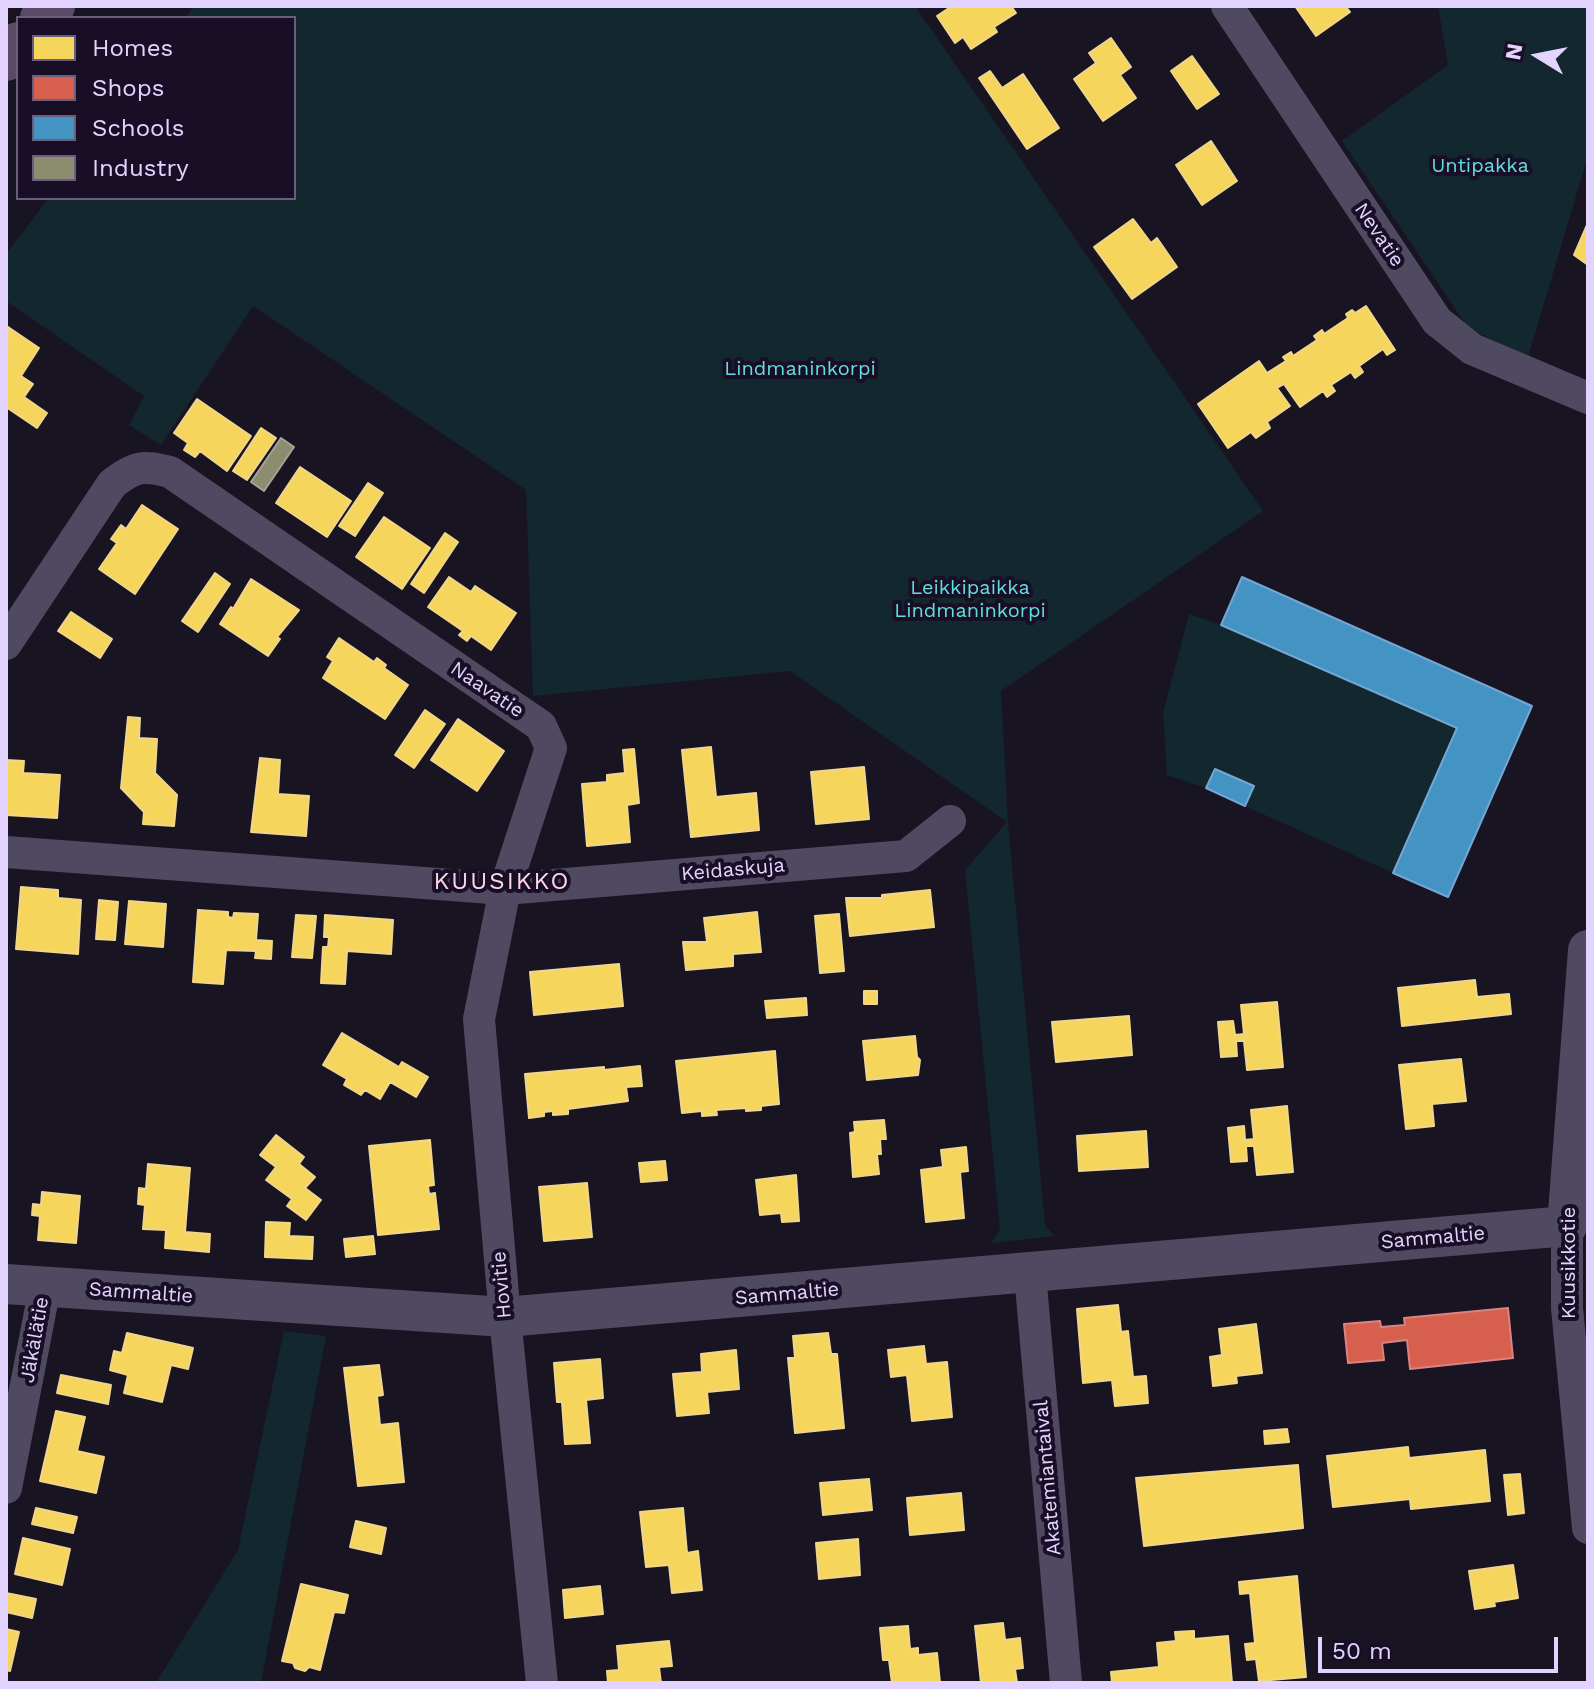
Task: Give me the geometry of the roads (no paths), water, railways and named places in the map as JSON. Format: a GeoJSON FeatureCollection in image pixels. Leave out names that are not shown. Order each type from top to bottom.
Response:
{"type":"FeatureCollection","features":[{"type":"Feature","properties":{"kind":"street","name":"Nevatie"},"geometry":{"type":"LineString","coordinates":[[1227,6],[1437,321],[1472,349],[1588,398]]}},
{"type":"Feature","properties":{"kind":"street","name":"Naavatie"},"geometry":{"type":"LineString","coordinates":[[6,644],[112,484],[128,471],[145,466],[170,472],[541,726],[551,748],[505,889]]}},
{"type":"Feature","properties":{"kind":"street","name":"Keidaskuja"},"geometry":{"type":"LineString","coordinates":[[505,889],[906,856],[950,821]]}},
{"type":"Feature","properties":{"kind":"street"},"geometry":{"type":"LineString","coordinates":[[6,852],[505,889]]}},
{"type":"Feature","properties":{"kind":"street","name":"Hovitie"},"geometry":{"type":"LineString","coordinates":[[505,889],[479,1019],[542,1683]]}},
{"type":"Feature","properties":{"kind":"street","name":"Kuusikkotie"},"geometry":{"type":"LineString","coordinates":[[1588,950],[1567,1226],[1567,1308],[1588,1528]]}},
{"type":"Feature","properties":{"kind":"street","name":"Sammaltie"},"geometry":{"type":"LineString","coordinates":[[25,1286],[505,1317],[1567,1226]]}},
{"type":"Feature","properties":{"kind":"street","name":"Akatemiantaival"},"geometry":{"type":"LineString","coordinates":[[1030,1274],[1066,1683]]}},
{"type":"Feature","properties":{"kind":"street","name":"Jäkälätie"},"geometry":{"type":"LineString","coordinates":[[6,1488],[25,1286]]}},
{"type":"Feature","properties":{"kind":"district","name":"KUUSIKKO"},"geometry":{"type":"Point","coordinates":[502,882]}},
{"type":"Feature","properties":{"kind":"park label","name":"Untipakka"},"geometry":{"type":"Point","coordinates":[1480,166]}},
{"type":"Feature","properties":{"kind":"park label","name":"Lindmaninkorpi"},"geometry":{"type":"Point","coordinates":[800,369]}},
{"type":"Feature","properties":{"kind":"park label","name":"Leikkipaikka Lindmaninkorpi"},"geometry":{"type":"Point","coordinates":[970,600]}}]}
